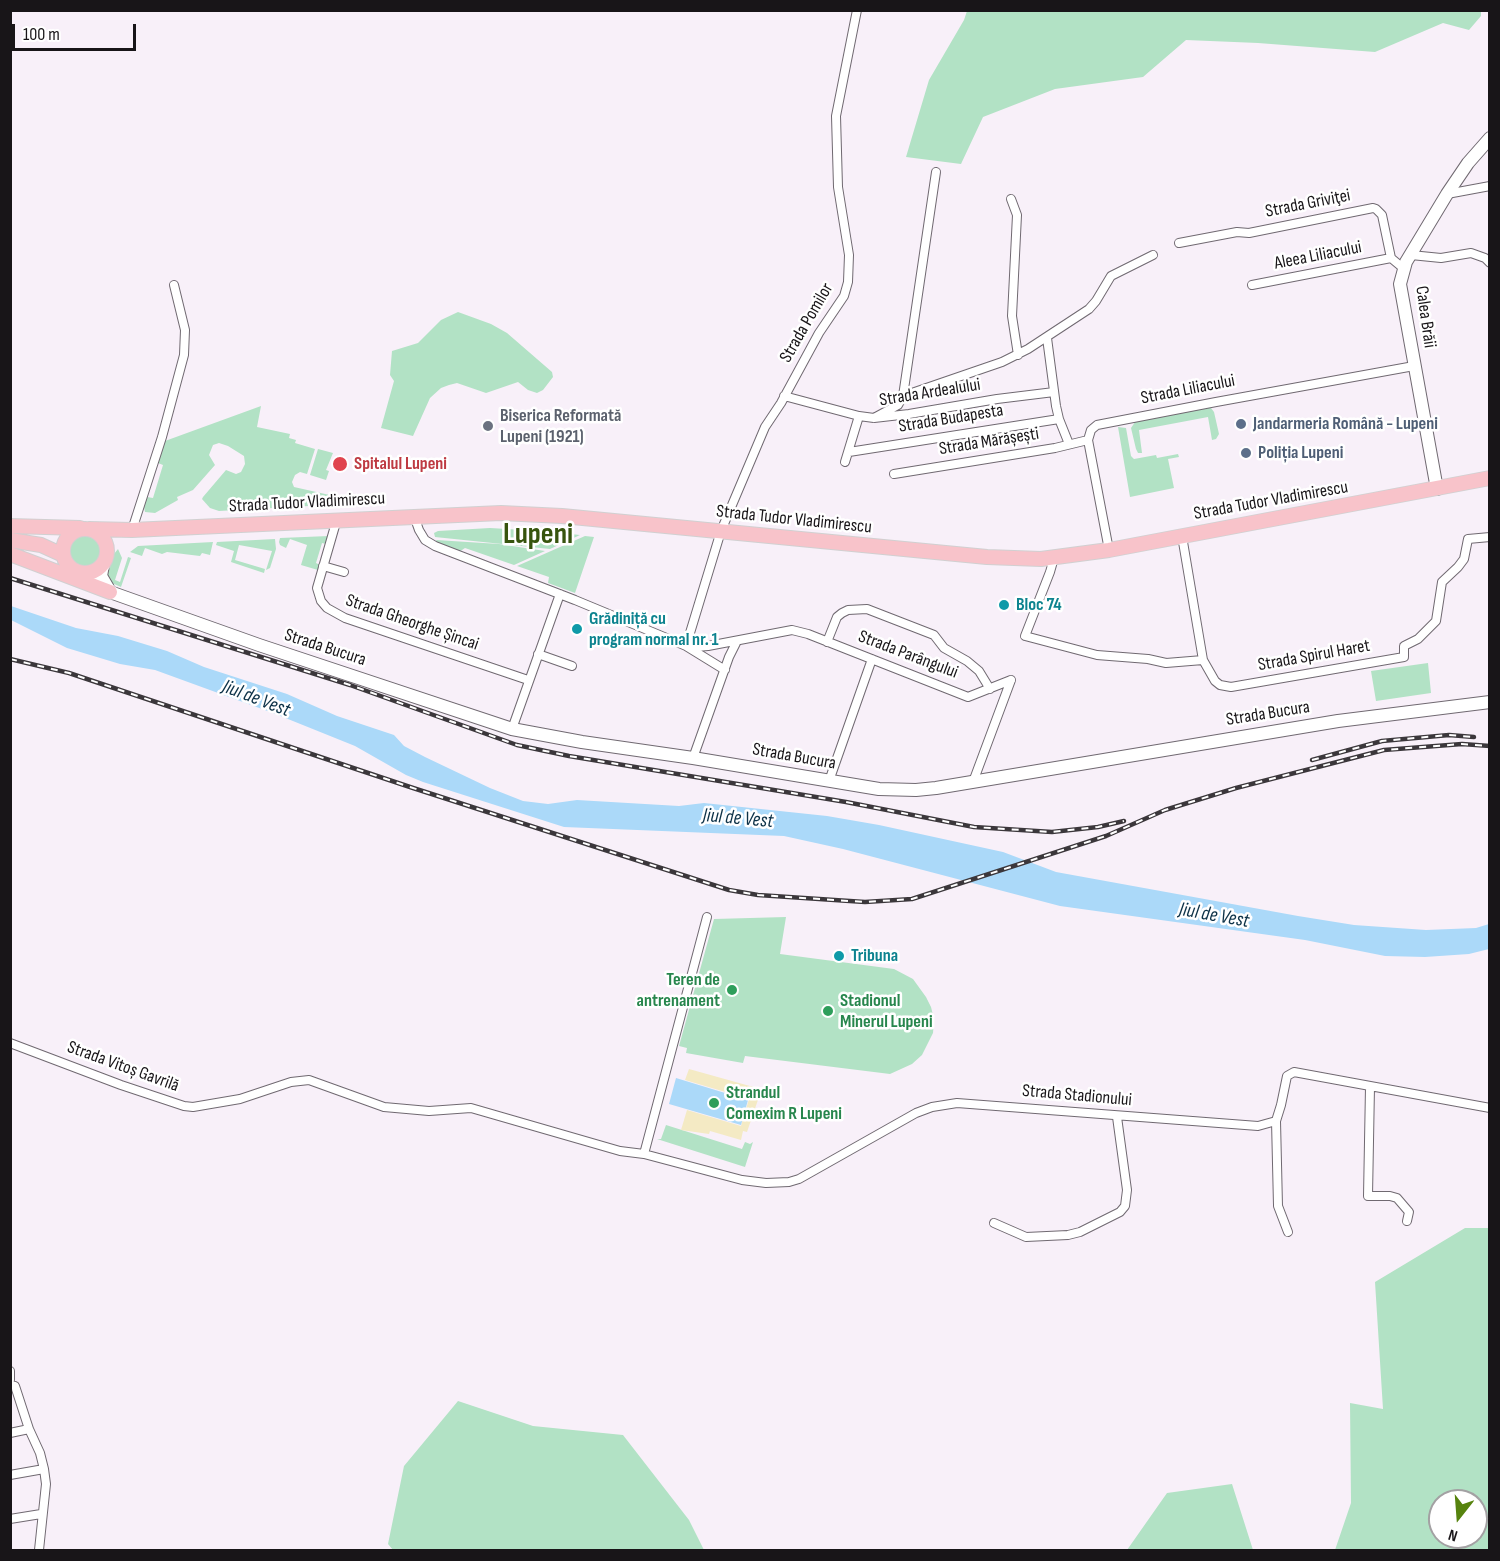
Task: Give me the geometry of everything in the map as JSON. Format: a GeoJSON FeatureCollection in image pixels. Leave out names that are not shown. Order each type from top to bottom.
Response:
{"type":"FeatureCollection","features":[{"type":"Feature","properties":{"kind":"main road","name":"Calea Brăii"},"geometry":{"type":"LineString","coordinates":[[1437,489],[1400,284],[1403,268],[1410,255],[1468,163],[1490,138]]}},
{"type":"Feature","properties":{"kind":"main road","name":"Strada Tudor Vladimirescu"},"geometry":{"type":"LineString","coordinates":[[10,526],[132,530],[469,513],[531,514],[1006,559],[1054,558],[1109,550],[1490,478]]}},
{"type":"Feature","properties":{"kind":"main road"},"geometry":{"type":"LineString","coordinates":[[103,565],[90,573],[82,573],[69,567],[63,555],[65,540],[75,530],[85,528],[102,536],[108,550]]}},
{"type":"Feature","properties":{"kind":"main road"},"geometry":{"type":"LineString","coordinates":[[110,592],[101,576],[108,550],[132,530]]}},
{"type":"Feature","properties":{"kind":"main road"},"geometry":{"type":"LineString","coordinates":[[10,540],[41,545],[63,555]]}},
{"type":"Feature","properties":{"kind":"main road"},"geometry":{"type":"LineString","coordinates":[[10,554],[110,592]]}},
{"type":"Feature","properties":{"kind":"main road","name":"Strada Bucura"},"geometry":{"type":"LineString","coordinates":[[82,573],[110,592],[259,645],[512,729],[859,786],[903,790],[936,788],[1338,721],[1490,702]]}},
{"type":"Feature","properties":{"kind":"street","name":"Strada Pomilor"},"geometry":{"type":"LineString","coordinates":[[721,531],[756,444],[819,333],[844,296],[848,282],[849,255],[838,187],[836,116],[856,10]]}},
{"type":"Feature","properties":{"kind":"street"},"geometry":{"type":"LineString","coordinates":[[874,418],[898,405],[903,396],[936,172]]}},
{"type":"Feature","properties":{"kind":"street"},"geometry":{"type":"LineString","coordinates":[[1448,194],[1490,186]]}},
{"type":"Feature","properties":{"kind":"street"},"geometry":{"type":"LineString","coordinates":[[1011,199],[1017,214],[1012,316],[1018,355]]}},
{"type":"Feature","properties":{"kind":"street","name":"Strada Griviţei"},"geometry":{"type":"LineString","coordinates":[[1179,243],[1237,232],[1256,231],[1373,208],[1382,215],[1391,258]]}},
{"type":"Feature","properties":{"kind":"street"},"geometry":{"type":"LineString","coordinates":[[1410,255],[1442,258],[1471,253],[1485,258],[1490,263]]}},
{"type":"Feature","properties":{"kind":"street"},"geometry":{"type":"LineString","coordinates":[[903,396],[1018,355],[1047,338],[1096,302],[1104,284],[1111,276],[1153,255]]}},
{"type":"Feature","properties":{"kind":"street"},"geometry":{"type":"LineString","coordinates":[[1391,258],[1403,268]]}},
{"type":"Feature","properties":{"kind":"street","name":"Aleea Liliacului"},"geometry":{"type":"LineString","coordinates":[[1252,285],[1391,258]]}},
{"type":"Feature","properties":{"kind":"street"},"geometry":{"type":"LineString","coordinates":[[132,530],[162,436],[184,355],[185,330],[174,285]]}},
{"type":"Feature","properties":{"kind":"street"},"geometry":{"type":"LineString","coordinates":[[1047,338],[1059,419],[1070,444]]}},
{"type":"Feature","properties":{"kind":"street","name":"Strada Liliacului"},"geometry":{"type":"LineString","coordinates":[[1089,437],[1093,428],[1102,424],[1414,366]]}},
{"type":"Feature","properties":{"kind":"street","name":"Strada Ardealului"},"geometry":{"type":"LineString","coordinates":[[845,462],[859,416],[874,418],[1054,392]]}},
{"type":"Feature","properties":{"kind":"street"},"geometry":{"type":"LineString","coordinates":[[784,396],[859,416]]}},
{"type":"Feature","properties":{"kind":"street","name":"Strada Budapesta"},"geometry":{"type":"LineString","coordinates":[[849,452],[1059,419]]}},
{"type":"Feature","properties":{"kind":"street"},"geometry":{"type":"LineString","coordinates":[[1089,437],[1109,550]]}},
{"type":"Feature","properties":{"kind":"street","name":"Strada Mărășești"},"geometry":{"type":"LineString","coordinates":[[894,474],[1055,448],[1089,437]]}},
{"type":"Feature","properties":{"kind":"street","name":"Strada Parângului"},"geometry":{"type":"LineString","coordinates":[[414,516],[425,540],[435,546],[686,646],[724,670]]}},
{"type":"Feature","properties":{"kind":"street","name":"Strada Gheorghe Șincai"},"geometry":{"type":"LineString","coordinates":[[338,519],[318,584],[317,593],[327,608],[335,614],[528,680]]}},
{"type":"Feature","properties":{"kind":"street"},"geometry":{"type":"LineString","coordinates":[[686,646],[721,531]]}},
{"type":"Feature","properties":{"kind":"street","name":"Strada Spirul Haret"},"geometry":{"type":"LineString","coordinates":[[1182,536],[1203,660],[1215,681],[1220,685],[1231,687],[1404,657],[1404,646],[1414,642],[1436,621],[1442,582],[1464,559],[1468,539],[1490,537]]}},
{"type":"Feature","properties":{"kind":"street"},"geometry":{"type":"LineString","coordinates":[[1054,558],[1025,636],[1097,655],[1148,659],[1166,663],[1203,660]]}},
{"type":"Feature","properties":{"kind":"street"},"geometry":{"type":"LineString","coordinates":[[323,566],[344,572]]}},
{"type":"Feature","properties":{"kind":"street"},"geometry":{"type":"LineString","coordinates":[[512,729],[560,594]]}},
{"type":"Feature","properties":{"kind":"street"},"geometry":{"type":"LineString","coordinates":[[827,642],[837,617],[848,610],[867,609],[934,635],[944,648],[979,671],[990,689]]}},
{"type":"Feature","properties":{"kind":"street","name":"Strada Parângului"},"geometry":{"type":"LineString","coordinates":[[686,646],[697,647],[792,630],[800,631],[968,697],[1011,680],[973,782]]}},
{"type":"Feature","properties":{"kind":"street"},"geometry":{"type":"LineString","coordinates":[[693,758],[736,641]]}},
{"type":"Feature","properties":{"kind":"street"},"geometry":{"type":"LineString","coordinates":[[538,654],[572,666]]}},
{"type":"Feature","properties":{"kind":"street"},"geometry":{"type":"LineString","coordinates":[[829,781],[872,659]]}},
{"type":"Feature","properties":{"kind":"street"},"geometry":{"type":"LineString","coordinates":[[644,1155],[707,917]]}},
{"type":"Feature","properties":{"kind":"street","name":"Strada Vitoș Gavrilă"},"geometry":{"type":"LineString","coordinates":[[10,1042],[184,1106],[193,1107],[240,1099],[291,1082],[309,1080],[384,1107],[429,1111],[471,1108],[604,1146],[644,1155]]}},
{"type":"Feature","properties":{"kind":"street"},"geometry":{"type":"LineString","coordinates":[[1288,1232],[1278,1206],[1276,1121],[1289,1074],[1302,1073],[1490,1108]]}},
{"type":"Feature","properties":{"kind":"street"},"geometry":{"type":"LineString","coordinates":[[1370,1087],[1368,1196],[1396,1198],[1406,1206],[1407,1221]]}},
{"type":"Feature","properties":{"kind":"street","name":"Strada Stadionului"},"geometry":{"type":"LineString","coordinates":[[644,1155],[742,1180],[777,1184],[809,1174],[916,1113],[945,1105],[970,1103],[1245,1126],[1268,1125],[1276,1121]]}},
{"type":"Feature","properties":{"kind":"street"},"geometry":{"type":"LineString","coordinates":[[994,1223],[1026,1237],[1068,1235],[1080,1232],[1120,1212],[1125,1206],[1127,1180],[1116,1117]]}},
{"type":"Feature","properties":{"kind":"street"},"geometry":{"type":"LineString","coordinates":[[10,1371],[10,1380]]}},
{"type":"Feature","properties":{"kind":"street"},"geometry":{"type":"LineString","coordinates":[[10,1385],[15,1386],[44,1469],[46,1484],[41,1514],[39,1551]]}},
{"type":"Feature","properties":{"kind":"street"},"geometry":{"type":"LineString","coordinates":[[10,1433],[29,1429]]}},
{"type":"Feature","properties":{"kind":"street"},"geometry":{"type":"LineString","coordinates":[[10,1475],[44,1469]]}},
{"type":"Feature","properties":{"kind":"street"},"geometry":{"type":"LineString","coordinates":[[10,1519],[41,1514]]}},
{"type":"Feature","properties":{"kind":"green space"},"geometry":{"type":"Polygon","coordinates":[[[1481,10],[1481,16],[1469,30],[1443,23],[1375,52],[1186,40],[1143,77],[1055,89],[983,117],[961,164],[906,157],[929,80],[967,11],[1481,10]]]}},
{"type":"Feature","properties":{"kind":"green space"},"geometry":{"type":"Polygon","coordinates":[[[458,312],[491,324],[507,333],[552,372],[553,377],[543,390],[537,393],[528,390],[518,382],[486,393],[457,383],[449,385],[441,388],[430,398],[413,436],[381,428],[394,381],[390,375],[392,351],[418,343],[441,320],[458,312]]]}},
{"type":"Feature","properties":{"kind":"green space"},"geometry":{"type":"Polygon","coordinates":[[[261,406],[257,427],[290,434],[289,438],[296,440],[295,443],[315,449],[307,474],[300,472],[295,475],[292,482],[294,487],[343,498],[345,504],[219,511],[210,508],[202,499],[203,497],[226,470],[236,474],[241,472],[245,464],[244,456],[219,443],[213,445],[209,455],[215,465],[193,490],[177,497],[178,500],[155,513],[145,512],[147,497],[153,498],[163,465],[158,463],[165,441],[261,406]]]}},
{"type":"Feature","properties":{"kind":"green space"},"geometry":{"type":"Polygon","coordinates":[[[1208,407],[1214,412],[1219,434],[1216,439],[1212,440],[1208,417],[1139,430],[1142,453],[1138,453],[1131,428],[1135,422],[1208,407]]]}},
{"type":"Feature","properties":{"kind":"green space"},"geometry":{"type":"Polygon","coordinates":[[[1118,427],[1126,428],[1131,456],[1134,459],[1178,454],[1179,457],[1168,459],[1174,488],[1130,497],[1118,427]]]}},
{"type":"Feature","properties":{"kind":"green space"},"geometry":{"type":"Polygon","coordinates":[[[318,449],[333,453],[326,470],[329,471],[326,480],[310,475],[318,449]]]}},
{"type":"Feature","properties":{"kind":"green space"},"geometry":{"type":"Polygon","coordinates":[[[490,528],[580,535],[550,549],[435,537],[434,533],[490,528]]]}},
{"type":"Feature","properties":{"kind":"green space"},"geometry":{"type":"Polygon","coordinates":[[[85,532],[99,537],[104,551],[99,565],[85,570],[71,565],[66,551],[71,537],[85,532]]]}},
{"type":"Feature","properties":{"kind":"green space"},"geometry":{"type":"Polygon","coordinates":[[[329,536],[326,544],[322,543],[316,563],[320,565],[318,570],[301,565],[307,545],[290,539],[286,548],[279,542],[280,538],[329,536]]]}},
{"type":"Feature","properties":{"kind":"green space"},"geometry":{"type":"Polygon","coordinates":[[[585,536],[594,537],[575,593],[548,583],[549,577],[517,566],[585,536]]]}},
{"type":"Feature","properties":{"kind":"green space"},"geometry":{"type":"Polygon","coordinates":[[[275,539],[276,549],[270,568],[266,570],[272,551],[239,545],[235,560],[265,569],[264,573],[231,562],[234,551],[216,545],[217,542],[275,539]]]}},
{"type":"Feature","properties":{"kind":"green space"},"geometry":{"type":"Polygon","coordinates":[[[436,540],[499,544],[545,551],[514,565],[465,548],[459,552],[437,543],[436,540]]]}},
{"type":"Feature","properties":{"kind":"green space"},"geometry":{"type":"Polygon","coordinates":[[[213,542],[210,555],[167,552],[162,554],[145,548],[142,556],[130,552],[138,546],[213,542]]]}},
{"type":"Feature","properties":{"kind":"green space"},"geometry":{"type":"Polygon","coordinates":[[[118,549],[122,558],[115,580],[120,582],[128,557],[131,558],[121,587],[107,581],[106,569],[109,560],[118,549]]]}},
{"type":"Feature","properties":{"kind":"green space"},"geometry":{"type":"Polygon","coordinates":[[[1428,663],[1431,693],[1376,701],[1371,671],[1428,663]]]}},
{"type":"Feature","properties":{"kind":"green space"},"geometry":{"type":"Polygon","coordinates":[[[786,917],[780,954],[894,969],[913,979],[926,997],[934,1019],[933,1033],[922,1055],[912,1064],[890,1074],[745,1056],[743,1063],[686,1053],[687,1048],[679,1046],[714,919],[786,917]]]}},
{"type":"Feature","properties":{"kind":"green space"},"geometry":{"type":"Polygon","coordinates":[[[666,1125],[742,1149],[745,1142],[750,1144],[753,1142],[745,1167],[657,1139],[661,1139],[666,1125]]]}},
{"type":"Feature","properties":{"kind":"green space"},"geometry":{"type":"Polygon","coordinates":[[[1465,1228],[1489,1228],[1489,1550],[1335,1550],[1351,1503],[1350,1403],[1383,1409],[1375,1282],[1465,1228]]]}},
{"type":"Feature","properties":{"kind":"green space"},"geometry":{"type":"Polygon","coordinates":[[[458,1401],[533,1426],[623,1435],[689,1520],[704,1550],[393,1550],[388,1544],[404,1466],[458,1401]]]}},
{"type":"Feature","properties":{"kind":"green space"},"geometry":{"type":"Polygon","coordinates":[[[1232,1484],[1253,1550],[1127,1550],[1167,1493],[1232,1484]]]}},
{"type":"Feature","properties":{"kind":"sand"},"geometry":{"type":"Polygon","coordinates":[[[689,1069],[757,1088],[755,1092],[760,1094],[747,1132],[743,1131],[741,1140],[710,1131],[709,1134],[681,1130],[687,1110],[741,1126],[749,1099],[685,1080],[689,1069]]]}},
{"type":"Feature","properties":{"kind":"water","name":"Jiul de Vest"},"geometry":{"type":"Polygon","coordinates":[[[11,606],[76,628],[118,636],[167,651],[204,667],[287,694],[337,716],[394,735],[404,746],[425,757],[523,801],[548,804],[577,800],[679,806],[704,803],[827,816],[1003,852],[1056,872],[1298,916],[1354,925],[1426,930],[1476,928],[1489,924],[1489,949],[1469,954],[1425,957],[1385,956],[1305,940],[1060,906],[843,849],[784,836],[564,827],[423,782],[355,746],[155,670],[120,664],[67,648],[11,620],[11,606]]]}},
{"type":"Feature","properties":{"kind":"water","name":"Strandul Comexim R Lupeni"},"geometry":{"type":"Polygon","coordinates":[[[676,1078],[748,1100],[741,1125],[669,1104],[676,1078]]]}},
{"type":"Feature","properties":{"kind":"railway"},"geometry":{"type":"LineString","coordinates":[[10,578],[350,685],[517,745],[569,756],[846,802],[974,827],[1052,832],[1098,827],[1124,821]]}},
{"type":"Feature","properties":{"kind":"railway"},"geometry":{"type":"LineString","coordinates":[[10,659],[69,673],[729,890],[758,895],[865,902],[912,899],[1106,836],[1165,810],[1236,788],[1384,750],[1462,744],[1490,746]]}},
{"type":"Feature","properties":{"kind":"railway"},"geometry":{"type":"LineString","coordinates":[[1312,760],[1382,741],[1449,735],[1474,737]]}},
{"type":"Feature","properties":{"kind":"place","name":"Jandarmeria Română - Lupeni"},"geometry":{"type":"Point","coordinates":[1241,424]}},
{"type":"Feature","properties":{"kind":"place","name":"Biserica Reformată Lupeni (1921)"},"geometry":{"type":"Point","coordinates":[488,426]}},
{"type":"Feature","properties":{"kind":"place","name":"Poliția Lupeni"},"geometry":{"type":"Point","coordinates":[1246,453]}},
{"type":"Feature","properties":{"kind":"place","name":"Spitalul Lupeni"},"geometry":{"type":"Point","coordinates":[340,464]}},
{"type":"Feature","properties":{"kind":"place","name":"Bloc 74"},"geometry":{"type":"Point","coordinates":[1004,605]}},
{"type":"Feature","properties":{"kind":"place","name":"Grădiniță cu program normal nr. 1"},"geometry":{"type":"Point","coordinates":[577,629]}},
{"type":"Feature","properties":{"kind":"place","name":"Tribuna"},"geometry":{"type":"Point","coordinates":[839,956]}},
{"type":"Feature","properties":{"kind":"place","name":"Teren de antrenament"},"geometry":{"type":"Point","coordinates":[732,990]}},
{"type":"Feature","properties":{"kind":"place","name":"Stadionul Minerul Lupeni"},"geometry":{"type":"Point","coordinates":[828,1011]}},
{"type":"Feature","properties":{"kind":"place","name":"Strandul Comexim R Lupeni"},"geometry":{"type":"Point","coordinates":[714,1103]}},
{"type":"Feature","properties":{"kind":"district","name":"Lupeni"},"geometry":{"type":"Point","coordinates":[538,535]}}]}
